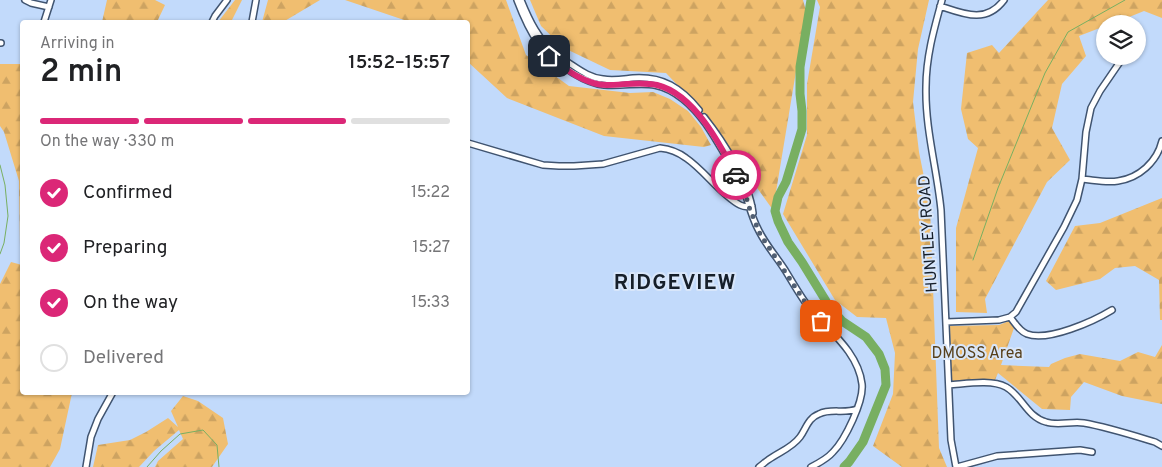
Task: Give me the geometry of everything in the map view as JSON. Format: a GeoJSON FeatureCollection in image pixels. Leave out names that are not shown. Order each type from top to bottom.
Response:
{"type":"FeatureCollection","features":[{"type":"Feature","properties":{"kind":"street"},"geometry":{"type":"LineString","coordinates":[[25,0],[49,7]]}},
{"type":"Feature","properties":{"kind":"street"},"geometry":{"type":"LineString","coordinates":[[45,20],[51,0]]}},
{"type":"Feature","properties":{"kind":"street"},"geometry":{"type":"LineString","coordinates":[[213,20],[226,0]]}},
{"type":"Feature","properties":{"kind":"street"},"geometry":{"type":"LineString","coordinates":[[252,20],[256,0]]}},
{"type":"Feature","properties":{"kind":"street"},"geometry":{"type":"LineString","coordinates":[[517,0],[531,32],[540,46],[554,60],[575,74],[596,84],[645,84],[659,86],[675,93],[690,106],[700,116],[719,145],[751,206]]}},
{"type":"Feature","properties":{"kind":"street"},"geometry":{"type":"LineString","coordinates":[[521,0],[528,17],[541,39],[554,54],[578,69],[603,79],[654,79],[668,83],[685,95],[702,113],[718,136],[743,179],[754,221],[760,234],[805,302],[844,346],[857,367],[862,385],[862,395],[854,418],[837,447],[823,460],[811,467]]}},
{"type":"Feature","properties":{"kind":"street","name":"HUNTLEY ROAD"},"geometry":{"type":"LineString","coordinates":[[942,0],[928,54],[926,95],[930,141],[940,192],[951,440],[957,467]]}},
{"type":"Feature","properties":{"kind":"street"},"geometry":{"type":"LineString","coordinates":[[940,6],[969,15],[982,15],[995,10],[1004,0]]}},
{"type":"Feature","properties":{"kind":"street"},"geometry":{"type":"LineString","coordinates":[[946,322],[999,320],[1010,317],[1019,308],[1072,212],[1081,190],[1086,132],[1091,108],[1118,65]]}},
{"type":"Feature","properties":{"kind":"street"},"geometry":{"type":"LineString","coordinates":[[1082,179],[1118,181],[1139,173],[1154,159],[1162,141]]}},
{"type":"Feature","properties":{"kind":"street"},"geometry":{"type":"LineString","coordinates":[[470,144],[544,165],[559,166],[603,164],[660,148],[670,149],[686,158],[735,202],[743,206],[751,206]]}},
{"type":"Feature","properties":{"kind":"street"},"geometry":{"type":"LineString","coordinates":[[1010,317],[1022,331],[1040,336],[1052,335],[1098,319],[1112,310]]}},
{"type":"Feature","properties":{"kind":"street"},"geometry":{"type":"LineString","coordinates":[[948,385],[986,383],[1000,385],[1010,390],[1032,414],[1044,422],[1055,424],[1085,423],[1147,439],[1162,446]]}},
{"type":"Feature","properties":{"kind":"street"},"geometry":{"type":"LineString","coordinates":[[86,467],[91,437],[98,419],[111,395]]}},
{"type":"Feature","properties":{"kind":"street"},"geometry":{"type":"LineString","coordinates":[[759,467],[794,444],[814,416],[827,411],[848,412],[857,409]]}},
{"type":"Feature","properties":{"kind":"street"},"geometry":{"type":"LineString","coordinates":[[957,467],[997,456],[1080,450],[1092,452]]}},
{"type":"Feature","properties":{"kind":"green space"},"geometry":{"type":"Polygon","coordinates":[[[107,0],[155,0],[165,5],[158,20],[102,20],[107,0]]]}},
{"type":"Feature","properties":{"kind":"green space"},"geometry":{"type":"Polygon","coordinates":[[[235,0],[242,0],[232,20],[220,20],[235,0]]]}},
{"type":"Feature","properties":{"kind":"green space"},"geometry":{"type":"Polygon","coordinates":[[[268,0],[320,0],[286,20],[263,20],[268,0]]]}},
{"type":"Feature","properties":{"kind":"green space"},"geometry":{"type":"Polygon","coordinates":[[[345,0],[506,0],[526,55],[569,86],[630,93],[653,92],[670,99],[688,111],[701,127],[711,145],[704,147],[604,136],[507,98],[470,64],[470,20],[404,20],[345,0]]]}},
{"type":"Feature","properties":{"kind":"green space"},"geometry":{"type":"Polygon","coordinates":[[[530,0],[803,0],[806,11],[773,210],[702,111],[666,73],[610,70],[564,48],[541,26],[530,0]]]}},
{"type":"Feature","properties":{"kind":"green space"},"geometry":{"type":"Polygon","coordinates":[[[817,0],[929,0],[918,49],[913,102],[919,152],[930,207],[939,448],[947,467],[902,467],[873,446],[893,394],[895,353],[886,318],[857,317],[835,300],[783,214],[807,135],[807,84],[820,7],[817,0]]]}},
{"type":"Feature","properties":{"kind":"green space"},"geometry":{"type":"Polygon","coordinates":[[[1048,0],[1162,0],[1162,18],[1144,11],[1134,15],[1096,15],[1096,29],[1079,36],[1086,56],[1062,84],[1052,128],[1070,160],[1047,182],[985,299],[987,313],[956,312],[956,228],[978,148],[968,139],[961,109],[967,53],[992,45],[999,53],[1048,0]]]}},
{"type":"Feature","properties":{"kind":"green space"},"geometry":{"type":"Polygon","coordinates":[[[0,64],[20,64],[20,248],[19,181],[4,132],[0,126],[0,64]]]}},
{"type":"Feature","properties":{"kind":"green space"},"geometry":{"type":"Polygon","coordinates":[[[1162,198],[1162,320],[1160,320],[1159,280],[1135,266],[1115,268],[1100,279],[1056,290],[1046,281],[1075,226],[1100,223],[1162,198]]]}},
{"type":"Feature","properties":{"kind":"green space"},"geometry":{"type":"Polygon","coordinates":[[[11,262],[20,264],[20,395],[72,395],[60,449],[50,467],[0,467],[0,284],[11,262]]]}},
{"type":"Feature","properties":{"kind":"green space","name":"DMOSS Area"},"geometry":{"type":"Polygon","coordinates":[[[1009,321],[1014,328],[1001,365],[1049,367],[1051,364],[1065,358],[1080,354],[1120,361],[1138,352],[1155,357],[1162,345],[1162,404],[1122,396],[1084,382],[1071,397],[1070,410],[1042,409],[998,373],[995,380],[951,381],[950,326],[999,325],[1009,321]]]}},
{"type":"Feature","properties":{"kind":"green space"},"geometry":{"type":"Polygon","coordinates":[[[183,396],[198,401],[223,418],[228,444],[212,467],[155,467],[158,461],[183,439],[179,430],[154,451],[139,467],[93,467],[98,445],[130,440],[168,418],[178,427],[171,411],[183,396]]]}},
{"type":"Feature","properties":{"kind":"waterway"},"geometry":{"type":"LineString","coordinates":[[811,0],[800,67],[802,129],[786,182],[778,197],[775,211],[788,242],[829,306],[842,321],[866,337],[879,354],[885,369],[886,385],[863,442],[844,467]]}},
{"type":"Feature","properties":{"kind":"waterway"},"geometry":{"type":"LineString","coordinates":[[973,260],[998,188],[1045,73],[1068,32],[1125,0]]}},
{"type":"Feature","properties":{"kind":"waterway"},"geometry":{"type":"LineString","coordinates":[[0,165],[5,185],[8,216],[4,243],[0,254]]}},
{"type":"Feature","properties":{"kind":"waterway"},"geometry":{"type":"LineString","coordinates":[[147,467],[180,434],[203,430],[217,445],[219,467]]}},
{"type":"Feature","properties":{"kind":"way so far"},"geometry":{"type":"LineString","coordinates":[[736,175],[745,193],[760,234],[805,302],[821,321]]}},
{"type":"Feature","properties":{"kind":"district","name":"RIDGEVIEW"},"geometry":{"type":"Point","coordinates":[675,282]}},
{"type":"Feature","properties":{"kind":"route"},"geometry":{"type":"LineString","coordinates":[[549,56],[575,74],[596,84],[652,84],[675,93],[700,116],[736,175]]}}]}
